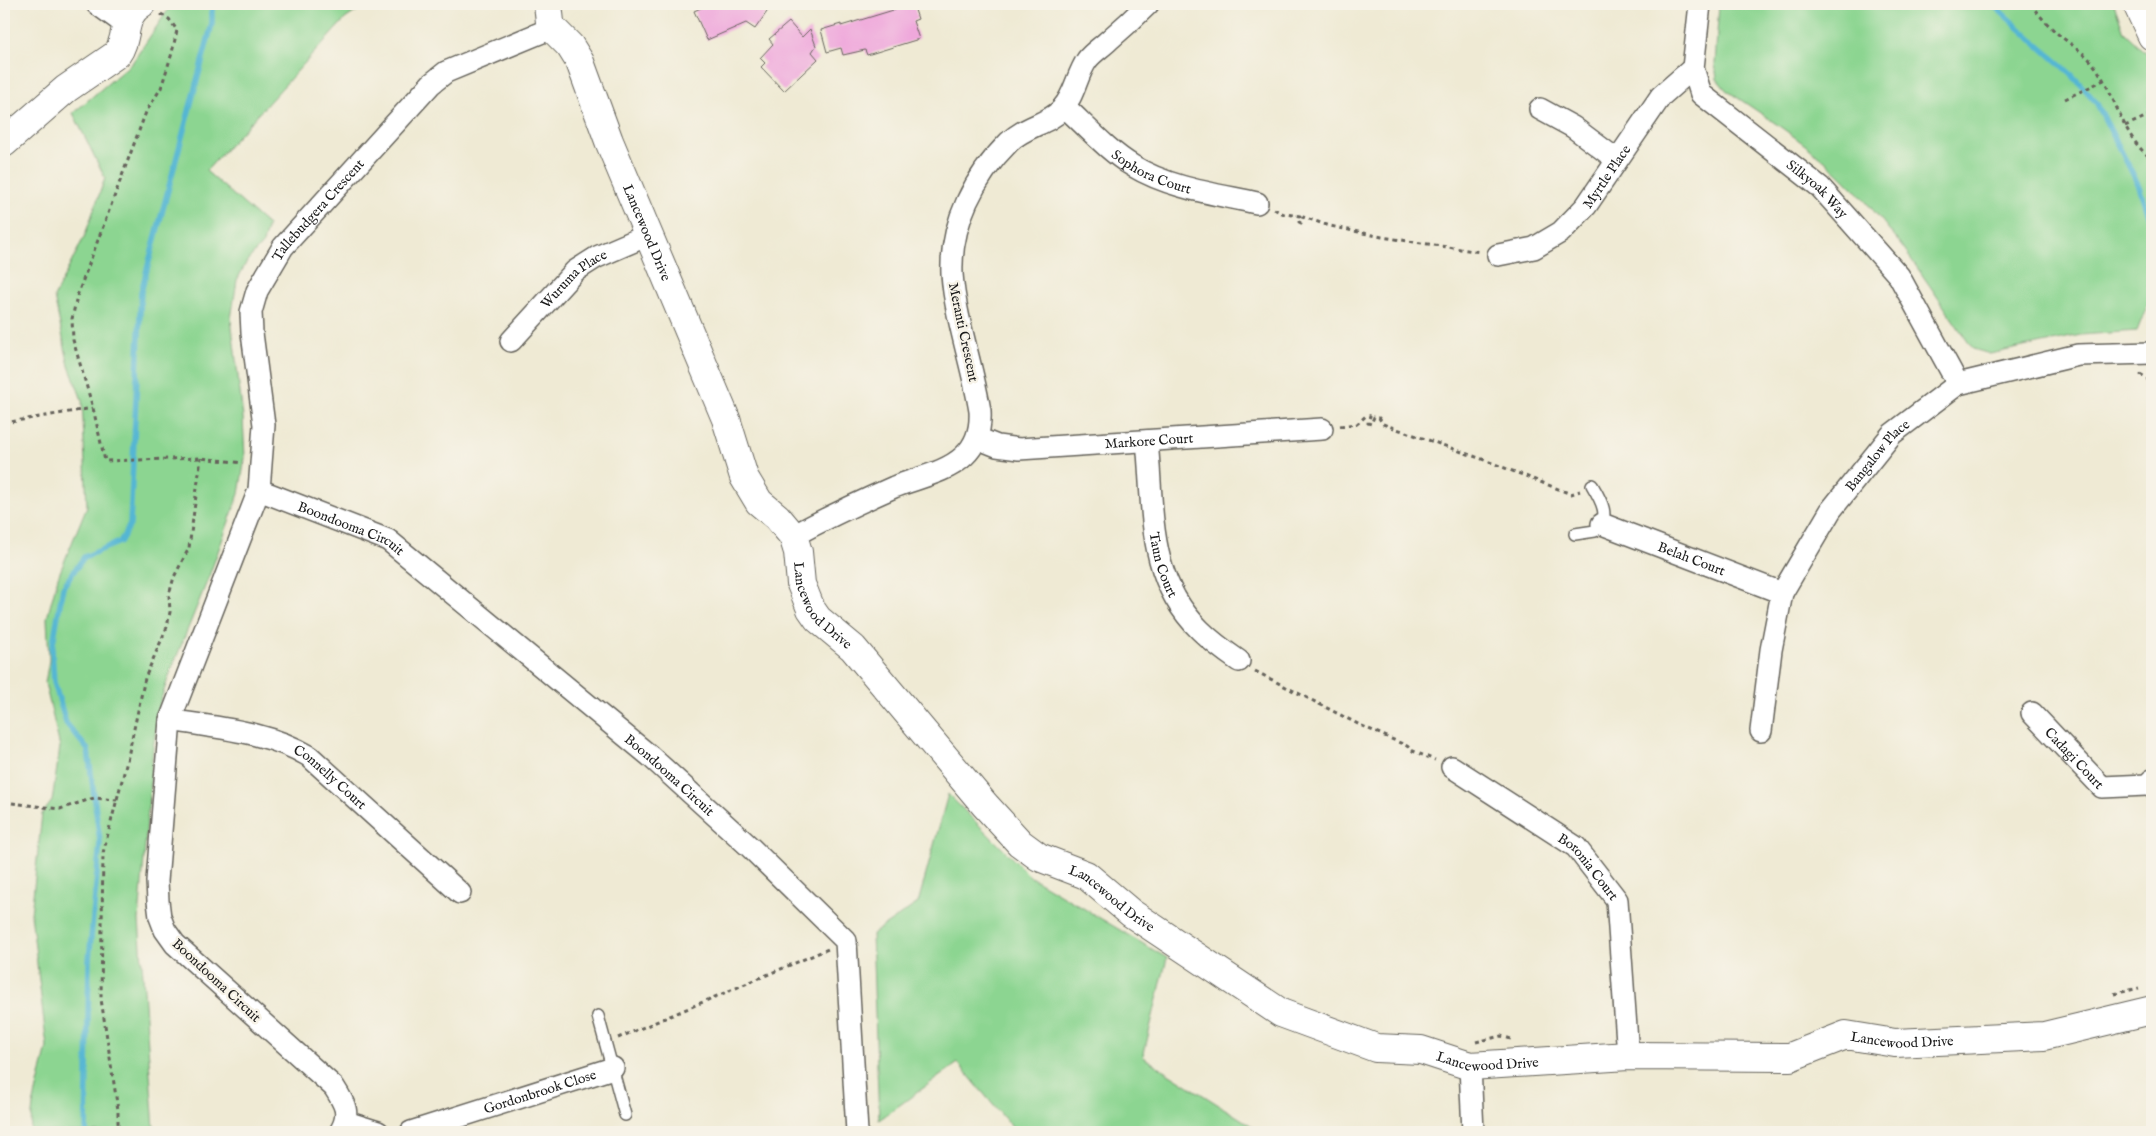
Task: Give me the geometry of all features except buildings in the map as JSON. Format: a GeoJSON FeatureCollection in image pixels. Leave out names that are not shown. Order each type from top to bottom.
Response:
{"type":"FeatureCollection","features":[{"type":"Feature","properties":{"kind":"street","name":"Meranti Crescent"},"geometry":{"type":"LineString","coordinates":[[977,438],[980,411],[952,274],[955,238],[963,211],[972,190],[1010,140],[1027,128],[1052,117],[1064,106],[1074,92],[1087,60],[1148,4]]}},
{"type":"Feature","properties":{"kind":"street","name":"Silkyoak Way"},"geometry":{"type":"LineString","coordinates":[[1700,4],[1692,68],[1701,94],[1820,187],[1899,276],[1958,384]]}},
{"type":"Feature","properties":{"kind":"street"},"geometry":{"type":"LineString","coordinates":[[2137,4],[2152,36]]}},
{"type":"Feature","properties":{"kind":"street"},"geometry":{"type":"LineString","coordinates":[[4,143],[66,90],[117,54],[123,46],[129,9]]}},
{"type":"Feature","properties":{"kind":"street","name":"Lancewood Drive"},"geometry":{"type":"LineString","coordinates":[[550,16],[580,62],[609,141],[726,419],[744,477],[759,502],[777,517],[794,536],[798,552],[801,584],[805,599],[814,614],[853,648],[984,805],[1029,851],[1051,862],[1086,875],[1131,913],[1281,1013],[1376,1048],[1472,1054],[1790,1057],[1846,1035],[1895,1043],[2044,1036],[2152,1010]]}},
{"type":"Feature","properties":{"kind":"street","name":"Tallebudgera Crescent"},"geometry":{"type":"LineString","coordinates":[[260,490],[264,425],[251,312],[256,291],[267,270],[283,247],[309,217],[431,84],[446,72],[550,16]]}},
{"type":"Feature","properties":{"kind":"street","name":"Myrtle Place"},"geometry":{"type":"LineString","coordinates":[[1498,255],[1534,248],[1561,232],[1586,206],[1661,96],[1692,68]]}},
{"type":"Feature","properties":{"kind":"street","name":"Sophora Court"},"geometry":{"type":"LineString","coordinates":[[1064,106],[1116,153],[1148,174],[1187,186],[1257,203]]}},
{"type":"Feature","properties":{"kind":"street"},"geometry":{"type":"LineString","coordinates":[[1540,109],[1573,127],[1617,160]]}},
{"type":"Feature","properties":{"kind":"street","name":"Wuruma Place"},"geometry":{"type":"LineString","coordinates":[[511,341],[574,272],[598,256],[648,235]]}},
{"type":"Feature","properties":{"kind":"street","name":"Bangalow Place"},"geometry":{"type":"LineString","coordinates":[[1761,731],[1771,650],[1782,594],[1831,510],[1892,434],[1958,384],[2078,355],[2152,353]]}},
{"type":"Feature","properties":{"kind":"street","name":"Markore Court"},"geometry":{"type":"LineString","coordinates":[[977,438],[996,446],[1019,449],[1322,429]]}},
{"type":"Feature","properties":{"kind":"street"},"geometry":{"type":"LineString","coordinates":[[794,536],[871,497],[950,466],[966,455],[977,438]]}},
{"type":"Feature","properties":{"kind":"street","name":"Taun Court"},"geometry":{"type":"LineString","coordinates":[[1147,441],[1153,529],[1165,579],[1190,620],[1211,641],[1239,661]]}},
{"type":"Feature","properties":{"kind":"street","name":"Boondooma Circuit"},"geometry":{"type":"LineString","coordinates":[[343,1127],[345,1104],[334,1087],[182,950],[170,937],[162,924],[158,902],[157,881],[170,720],[260,490],[388,540],[650,756],[751,848],[846,941]]}},
{"type":"Feature","properties":{"kind":"street","name":"Belah Court"},"geometry":{"type":"LineString","coordinates":[[1602,524],[1782,594]]}},
{"type":"Feature","properties":{"kind":"street","name":"Cadagi Court"},"geometry":{"type":"LineString","coordinates":[[2032,713],[2102,787],[2147,786],[2152,780]]}},
{"type":"Feature","properties":{"kind":"street","name":"Connelly Court"},"geometry":{"type":"LineString","coordinates":[[170,720],[251,735],[291,745],[309,756],[460,894]]}},
{"type":"Feature","properties":{"kind":"street","name":"Boronia Court"},"geometry":{"type":"LineString","coordinates":[[1452,767],[1576,847],[1617,900],[1628,1056]]}},
{"type":"Feature","properties":{"kind":"street"},"geometry":{"type":"LineString","coordinates":[[846,941],[857,1132]]}},
{"type":"Feature","properties":{"kind":"street"},"geometry":{"type":"LineString","coordinates":[[1472,1054],[1473,1132]]}},
{"type":"Feature","properties":{"kind":"street","name":"Gordonbrook Close"},"geometry":{"type":"LineString","coordinates":[[411,1132],[613,1068]]}},
{"type":"Feature","properties":{"kind":"street"},"geometry":{"type":"LineString","coordinates":[[343,1127],[378,1132]]}},
{"type":"Feature","properties":{"kind":"lane"},"geometry":{"type":"LineString","coordinates":[[1575,534],[1592,532],[1602,524],[1604,511],[1592,485]]}},
{"type":"Feature","properties":{"kind":"lane","name":"Gordonbrook Close"},"geometry":{"type":"LineString","coordinates":[[598,1016],[625,1115]]}},
{"type":"Feature","properties":{"kind":"path"},"geometry":{"type":"LineString","coordinates":[[2030,4],[2046,23],[2089,59],[2104,80],[2125,126],[2140,151],[2152,159]]}},
{"type":"Feature","properties":{"kind":"path"},"geometry":{"type":"LineString","coordinates":[[129,9],[159,13],[169,19],[177,30],[172,54],[161,88],[146,112],[99,234],[77,296],[72,319],[73,340],[93,408],[104,461],[201,458],[261,466]]}},
{"type":"Feature","properties":{"kind":"path"},"geometry":{"type":"LineString","coordinates":[[2065,99],[2104,80]]}},
{"type":"Feature","properties":{"kind":"path"},"geometry":{"type":"LineString","coordinates":[[2125,126],[2152,114]]}},
{"type":"Feature","properties":{"kind":"path"},"geometry":{"type":"LineString","coordinates":[[1257,203],[1284,214],[1300,216],[1298,222],[1301,223],[1303,217],[1330,226],[1382,237],[1498,255]]}},
{"type":"Feature","properties":{"kind":"path"},"geometry":{"type":"LineString","coordinates":[[2137,372],[2147,378],[2152,388]]}},
{"type":"Feature","properties":{"kind":"path"},"geometry":{"type":"LineString","coordinates":[[4,423],[93,408]]}},
{"type":"Feature","properties":{"kind":"path"},"geometry":{"type":"LineString","coordinates":[[1322,429],[1357,424],[1366,415],[1370,416],[1368,423],[1371,424],[1374,417],[1379,418],[1383,424],[1482,459],[1571,494],[1592,485]]}},
{"type":"Feature","properties":{"kind":"path"},"geometry":{"type":"LineString","coordinates":[[118,1132],[118,1110],[101,1000],[103,853],[145,678],[167,627],[170,612],[169,595],[174,577],[188,548],[201,458]]}},
{"type":"Feature","properties":{"kind":"path"},"geometry":{"type":"LineString","coordinates":[[1239,661],[1262,675],[1407,746],[1413,751],[1452,767]]}},
{"type":"Feature","properties":{"kind":"path"},"geometry":{"type":"LineString","coordinates":[[4,802],[60,809],[94,798],[117,800]]}},
{"type":"Feature","properties":{"kind":"path"},"geometry":{"type":"LineString","coordinates":[[606,1043],[846,941]]}},
{"type":"Feature","properties":{"kind":"path"},"geometry":{"type":"LineString","coordinates":[[1472,1054],[1501,1036],[1517,1041]]}},
{"type":"Feature","properties":{"kind":"green space"},"geometry":{"type":"Polygon","coordinates":[[[172,4],[367,4],[345,19],[206,171],[268,225],[263,243],[247,261],[237,280],[231,319],[243,417],[245,458],[239,494],[160,702],[153,748],[139,920],[154,1129],[156,1132],[30,1132],[33,1105],[47,1047],[31,914],[42,814],[52,801],[60,747],[45,683],[49,660],[47,618],[58,577],[87,506],[82,400],[69,366],[54,297],[85,235],[105,178],[73,113],[132,63],[172,4]]]}},
{"type":"Feature","properties":{"kind":"green space"},"geometry":{"type":"Polygon","coordinates":[[[1719,4],[2114,4],[2124,32],[2152,59],[2152,294],[2137,331],[2081,335],[1990,354],[1973,349],[1902,247],[1863,199],[1819,156],[1785,130],[1726,90],[1717,79],[1715,64],[1719,4]]]}},
{"type":"Feature","properties":{"kind":"green space"},"geometry":{"type":"Polygon","coordinates":[[[948,794],[1031,877],[1167,958],[1143,1057],[1252,1126],[1257,1132],[1016,1132],[958,1063],[879,1120],[872,934],[918,903],[948,794]]]}},
{"type":"Feature","properties":{"kind":"waterway"},"geometry":{"type":"LineString","coordinates":[[86,1132],[89,960],[100,842],[88,750],[66,723],[54,682],[52,649],[63,587],[84,557],[120,542],[130,525],[141,292],[212,24],[212,4]]}},
{"type":"Feature","properties":{"kind":"waterway"},"geometry":{"type":"LineString","coordinates":[[1992,4],[2072,75],[2096,102],[2139,186],[2152,228]]}}]}
